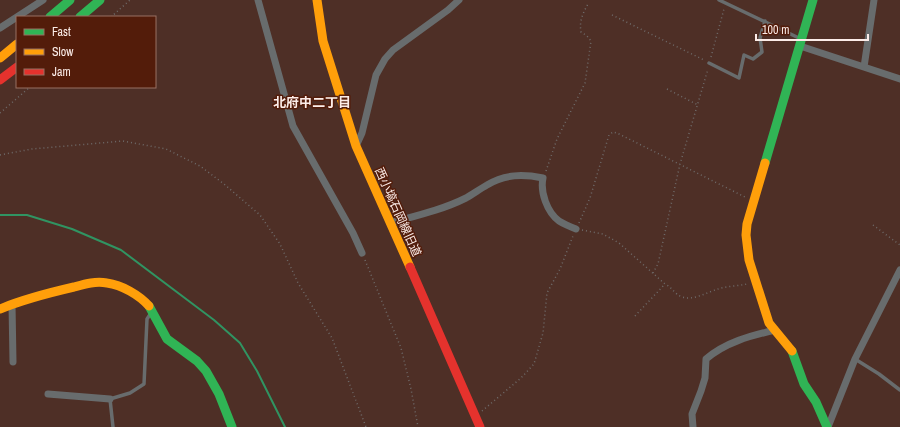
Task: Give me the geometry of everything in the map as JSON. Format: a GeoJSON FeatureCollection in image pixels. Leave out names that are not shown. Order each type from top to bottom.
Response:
{"type":"FeatureCollection","features":[{"type":"Feature","properties":{"kind":"main road"},"geometry":{"type":"LineString","coordinates":[[51,16],[70,0]]}},
{"type":"Feature","properties":{"kind":"main road"},"geometry":{"type":"LineString","coordinates":[[81,16],[100,0]]}},
{"type":"Feature","properties":{"kind":"main road","name":"西小塙石岡線旧道"},"geometry":{"type":"LineString","coordinates":[[316,0],[323,40],[356,146],[480,427]]}},
{"type":"Feature","properties":{"kind":"main road"},"geometry":{"type":"LineString","coordinates":[[812,0],[801,43],[747,224],[746,235],[749,260],[765,313],[770,323],[792,352],[804,384],[816,402],[827,427]]}},
{"type":"Feature","properties":{"kind":"main road"},"geometry":{"type":"LineString","coordinates":[[0,58],[16,45]]}},
{"type":"Feature","properties":{"kind":"main road"},"geometry":{"type":"LineString","coordinates":[[0,80],[16,68]]}},
{"type":"Feature","properties":{"kind":"main road"},"geometry":{"type":"LineString","coordinates":[[0,309],[46,292],[89,283],[100,282],[121,287],[139,296],[153,311],[164,336],[179,350],[196,361],[207,372],[232,427]]}},
{"type":"Feature","properties":{"kind":"street"},"geometry":{"type":"LineString","coordinates":[[18,16],[42,0]]}},
{"type":"Feature","properties":{"kind":"street"},"geometry":{"type":"LineString","coordinates":[[258,0],[293,126],[354,233],[362,253]]}},
{"type":"Feature","properties":{"kind":"street"},"geometry":{"type":"LineString","coordinates":[[356,146],[362,134],[376,75],[385,59],[393,50],[448,10],[459,0]]}},
{"type":"Feature","properties":{"kind":"street"},"geometry":{"type":"LineString","coordinates":[[864,67],[874,0]]}},
{"type":"Feature","properties":{"kind":"street"},"geometry":{"type":"LineString","coordinates":[[0,28],[16,17]]}},
{"type":"Feature","properties":{"kind":"street"},"geometry":{"type":"LineString","coordinates":[[801,43],[900,79]]}},
{"type":"Feature","properties":{"kind":"street"},"geometry":{"type":"LineString","coordinates":[[390,223],[438,209],[467,198],[500,178],[516,175],[527,175],[543,178],[541,186],[544,197],[553,214],[558,220],[576,229]]}},
{"type":"Feature","properties":{"kind":"street"},"geometry":{"type":"LineString","coordinates":[[827,427],[855,359],[900,270]]}},
{"type":"Feature","properties":{"kind":"street"},"geometry":{"type":"LineString","coordinates":[[12,304],[13,362]]}},
{"type":"Feature","properties":{"kind":"street"},"geometry":{"type":"LineString","coordinates":[[693,427],[692,414],[705,378],[706,359],[726,345],[749,336],[775,330]]}},
{"type":"Feature","properties":{"kind":"street"},"geometry":{"type":"LineString","coordinates":[[48,394],[110,399]]}},
{"type":"Feature","properties":{"kind":"lane"},"geometry":{"type":"LineString","coordinates":[[719,0],[727,2],[765,21],[801,43]]}},
{"type":"Feature","properties":{"kind":"lane"},"geometry":{"type":"LineString","coordinates":[[709,63],[739,78],[744,55],[753,59],[762,52],[760,38],[765,21]]}},
{"type":"Feature","properties":{"kind":"lane"},"geometry":{"type":"LineString","coordinates":[[113,427],[110,399],[130,393],[144,384],[147,319],[153,311]]}},
{"type":"Feature","properties":{"kind":"lane"},"geometry":{"type":"LineString","coordinates":[[855,359],[879,374],[900,390]]}},
{"type":"Feature","properties":{"kind":"path"},"geometry":{"type":"LineString","coordinates":[[112,16],[130,0]]}},
{"type":"Feature","properties":{"kind":"path"},"geometry":{"type":"LineString","coordinates":[[653,273],[658,264],[680,164],[727,2]]}},
{"type":"Feature","properties":{"kind":"path"},"geometry":{"type":"LineString","coordinates":[[543,178],[557,139],[585,83],[591,41],[581,32],[580,25],[588,4]]}},
{"type":"Feature","properties":{"kind":"path"},"geometry":{"type":"LineString","coordinates":[[612,15],[709,63]]}},
{"type":"Feature","properties":{"kind":"path"},"geometry":{"type":"LineString","coordinates":[[0,113],[29,88]]}},
{"type":"Feature","properties":{"kind":"path"},"geometry":{"type":"LineString","coordinates":[[667,89],[698,105]]}},
{"type":"Feature","properties":{"kind":"path"},"geometry":{"type":"LineString","coordinates":[[475,416],[527,373],[534,364],[543,333],[547,293],[560,269],[590,198],[605,145],[610,133],[617,133],[754,201]]}},
{"type":"Feature","properties":{"kind":"path"},"geometry":{"type":"LineString","coordinates":[[0,155],[32,149],[123,141],[166,150],[200,166],[224,184],[260,215],[280,244],[298,283],[332,338],[366,427]]}},
{"type":"Feature","properties":{"kind":"path"},"geometry":{"type":"LineString","coordinates":[[873,225],[900,245]]}},
{"type":"Feature","properties":{"kind":"path"},"geometry":{"type":"LineString","coordinates":[[576,229],[603,234],[619,242],[665,284],[670,286],[675,294],[682,297],[691,298],[719,289],[755,283]]}},
{"type":"Feature","properties":{"kind":"path"},"geometry":{"type":"LineString","coordinates":[[362,253],[401,348],[418,427]]}},
{"type":"Feature","properties":{"kind":"path"},"geometry":{"type":"LineString","coordinates":[[635,316],[665,284]]}},
{"type":"Feature","properties":{"kind":"waterway"},"geometry":{"type":"LineString","coordinates":[[0,215],[27,215],[72,229],[121,250],[214,320],[240,343],[257,371],[285,427]]}},
{"type":"Feature","properties":{"kind":"traffic: fast"},"geometry":{"type":"LineString","coordinates":[[51,16],[70,0]]}},
{"type":"Feature","properties":{"kind":"traffic: fast"},"geometry":{"type":"LineString","coordinates":[[81,16],[100,0]]}},
{"type":"Feature","properties":{"kind":"traffic: fast"},"geometry":{"type":"LineString","coordinates":[[765,163],[813,0]]}},
{"type":"Feature","properties":{"kind":"traffic: fast"},"geometry":{"type":"LineString","coordinates":[[149,306],[167,339],[197,361],[206,371],[219,394],[232,427]]}},
{"type":"Feature","properties":{"kind":"traffic: fast"},"geometry":{"type":"LineString","coordinates":[[792,351],[804,384],[816,402],[827,427]]}},
{"type":"Feature","properties":{"kind":"traffic: slow"},"geometry":{"type":"LineString","coordinates":[[317,0],[323,41],[356,146],[410,267]]}},
{"type":"Feature","properties":{"kind":"traffic: slow"},"geometry":{"type":"LineString","coordinates":[[0,58],[16,45]]}},
{"type":"Feature","properties":{"kind":"traffic: slow"},"geometry":{"type":"LineString","coordinates":[[765,163],[747,224],[746,235],[749,260],[769,323],[792,351]]}},
{"type":"Feature","properties":{"kind":"traffic: slow"},"geometry":{"type":"LineString","coordinates":[[0,309],[45,294],[98,282],[113,284],[124,288],[135,294],[149,306]]}},
{"type":"Feature","properties":{"kind":"traffic: jam"},"geometry":{"type":"LineString","coordinates":[[0,80],[16,68]]}},
{"type":"Feature","properties":{"kind":"traffic: jam"},"geometry":{"type":"LineString","coordinates":[[410,267],[480,427]]}},
{"type":"Feature","properties":{"kind":"district","name":"北府中二丁目"},"geometry":{"type":"Point","coordinates":[312,102]}}]}
